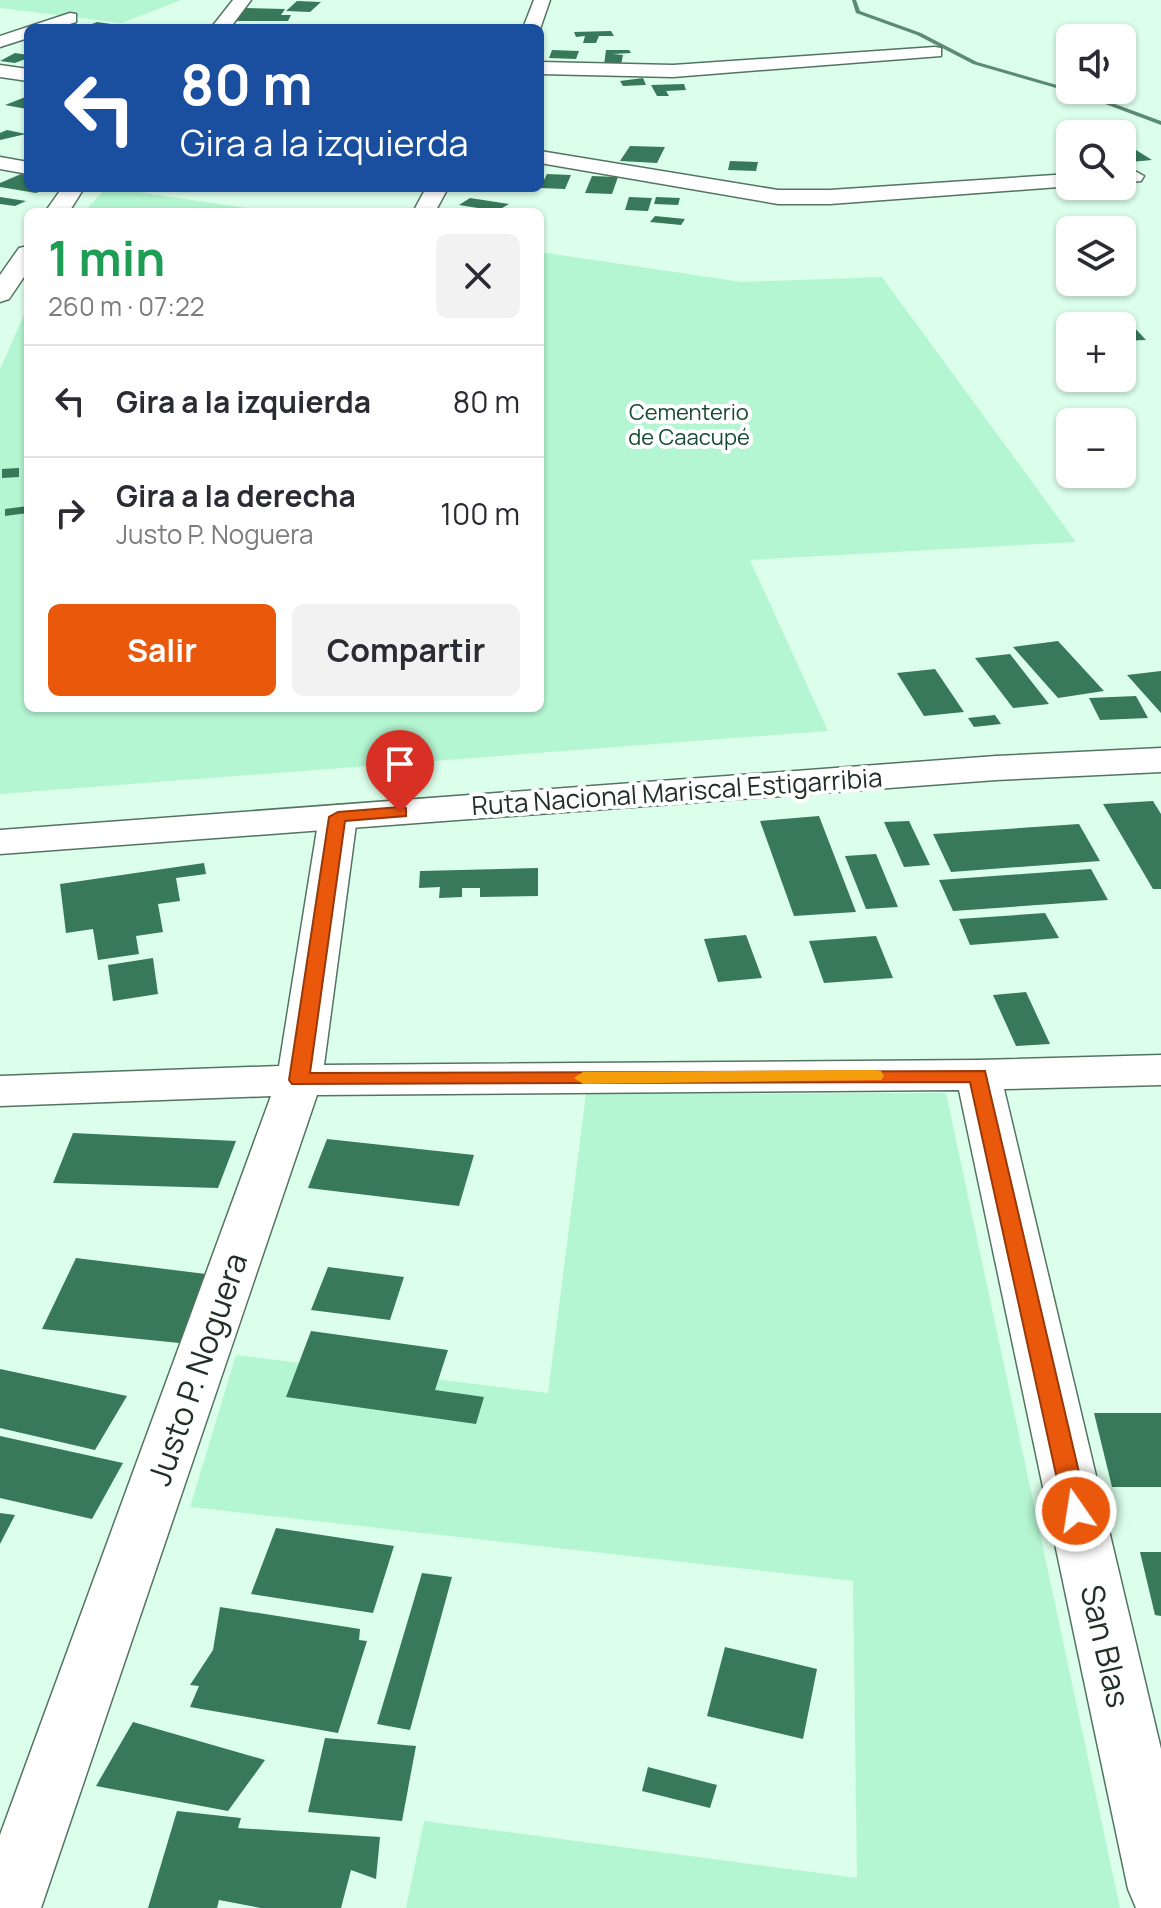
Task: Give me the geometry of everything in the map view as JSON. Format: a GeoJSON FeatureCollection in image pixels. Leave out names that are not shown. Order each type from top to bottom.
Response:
{"type":"FeatureCollection","features":[{"type":"Feature","properties":{"kind":"main road"},"geometry":{"type":"LineString","coordinates":[[223,24],[242,0]]}},
{"type":"Feature","properties":{"kind":"main road"},"geometry":{"type":"LineString","coordinates":[[0,294],[24,259]]}},
{"type":"Feature","properties":{"kind":"main road","name":"Ruta Nacional Mariscal Estigarribia"},"geometry":{"type":"LineString","coordinates":[[1,842],[996,768],[1161,760]]}},
{"type":"Feature","properties":{"kind":"street"},"geometry":{"type":"LineString","coordinates":[[533,24],[542,0]]}},
{"type":"Feature","properties":{"kind":"street"},"geometry":{"type":"LineString","coordinates":[[53,24],[70,18]]}},
{"type":"Feature","properties":{"kind":"street"},"geometry":{"type":"LineString","coordinates":[[0,42],[24,33]]}},
{"type":"Feature","properties":{"kind":"street"},"geometry":{"type":"LineString","coordinates":[[544,68],[673,71],[935,52]]}},
{"type":"Feature","properties":{"kind":"street"},"geometry":{"type":"LineString","coordinates":[[0,71],[24,74]]}},
{"type":"Feature","properties":{"kind":"street"},"geometry":{"type":"LineString","coordinates":[[544,158],[778,197],[830,197],[1056,181]]}},
{"type":"Feature","properties":{"kind":"street"},"geometry":{"type":"LineString","coordinates":[[0,163],[24,167]]}},
{"type":"Feature","properties":{"kind":"street","name":"Justo P. Noguera"},"geometry":{"type":"LineString","coordinates":[[7,1908],[299,1080],[338,817]]}},
{"type":"Feature","properties":{"kind":"street"},"geometry":{"type":"LineString","coordinates":[[0,1091],[299,1080],[978,1075],[1161,1070]]}},
{"type":"Feature","properties":{"kind":"street","name":"San Blas"},"geometry":{"type":"LineString","coordinates":[[978,1075],[1161,1889]]}},
{"type":"Feature","properties":{"kind":"green space"},"geometry":{"type":"Polygon","coordinates":[[[0,0],[181,0],[122,23],[0,8],[0,0]]]}},
{"type":"Feature","properties":{"kind":"green space"},"geometry":{"type":"Polygon","coordinates":[[[102,192],[138,192],[246,208],[88,208],[102,192]]]}},
{"type":"Feature","properties":{"kind":"green space","name":"Cementerio de Caacupé"},"geometry":{"type":"Polygon","coordinates":[[[544,253],[742,282],[882,277],[1076,542],[750,560],[828,731],[0,794],[0,369],[24,315],[24,712],[544,712],[544,253]]]}},
{"type":"Feature","properties":{"kind":"green space"},"geometry":{"type":"Polygon","coordinates":[[[946,1093],[1120,1908],[406,1908],[424,1821],[857,1878],[853,1581],[190,1507],[236,1355],[548,1393],[586,1094],[946,1093]]]}},
{"type":"Feature","properties":{"kind":"building"},"geometry":{"type":"Polygon","coordinates":[[[297,1],[321,2],[310,12],[286,11],[297,1]]]}},
{"type":"Feature","properties":{"kind":"building"},"geometry":{"type":"Polygon","coordinates":[[[245,8],[285,9],[281,15],[291,15],[288,21],[235,21],[245,8]]]}},
{"type":"Feature","properties":{"kind":"building"},"geometry":{"type":"Polygon","coordinates":[[[611,31],[614,36],[599,36],[596,43],[583,43],[585,36],[576,37],[574,32],[611,31]]]}},
{"type":"Feature","properties":{"kind":"building"},"geometry":{"type":"Polygon","coordinates":[[[552,50],[579,51],[576,59],[549,58],[552,50]]]}},
{"type":"Feature","properties":{"kind":"building"},"geometry":{"type":"Polygon","coordinates":[[[606,50],[629,50],[631,53],[613,54],[623,55],[621,65],[604,65],[606,50]]]}},
{"type":"Feature","properties":{"kind":"building"},"geometry":{"type":"Polygon","coordinates":[[[15,53],[24,54],[24,60],[15,63],[0,61],[15,53]]]}},
{"type":"Feature","properties":{"kind":"building"},"geometry":{"type":"Polygon","coordinates":[[[643,78],[646,85],[623,86],[620,81],[643,78]]]}},
{"type":"Feature","properties":{"kind":"building"},"geometry":{"type":"Polygon","coordinates":[[[684,84],[686,90],[666,91],[669,96],[657,96],[651,85],[684,84]]]}},
{"type":"Feature","properties":{"kind":"building"},"geometry":{"type":"Polygon","coordinates":[[[24,98],[24,108],[5,105],[24,98]]]}},
{"type":"Feature","properties":{"kind":"building"},"geometry":{"type":"Polygon","coordinates":[[[7,130],[24,134],[0,140],[0,133],[7,130]]]}},
{"type":"Feature","properties":{"kind":"building"},"geometry":{"type":"Polygon","coordinates":[[[630,146],[665,147],[657,163],[620,161],[630,146]]]}},
{"type":"Feature","properties":{"kind":"building"},"geometry":{"type":"Polygon","coordinates":[[[1136,150],[1152,160],[1136,161],[1136,150]]]}},
{"type":"Feature","properties":{"kind":"building"},"geometry":{"type":"Polygon","coordinates":[[[730,161],[758,162],[756,171],[728,170],[730,161]]]}},
{"type":"Feature","properties":{"kind":"building"},"geometry":{"type":"Polygon","coordinates":[[[24,174],[24,191],[0,187],[0,183],[24,174]]]}},
{"type":"Feature","properties":{"kind":"building"},"geometry":{"type":"Polygon","coordinates":[[[547,174],[571,175],[565,189],[544,188],[547,174]]]}},
{"type":"Feature","properties":{"kind":"building"},"geometry":{"type":"Polygon","coordinates":[[[592,176],[618,177],[612,194],[585,193],[592,176]]]}},
{"type":"Feature","properties":{"kind":"building"},"geometry":{"type":"Polygon","coordinates":[[[0,197],[26,201],[15,206],[0,204],[0,197]]]}},
{"type":"Feature","properties":{"kind":"building"},"geometry":{"type":"Polygon","coordinates":[[[629,197],[652,198],[648,211],[625,210],[629,197]]]}},
{"type":"Feature","properties":{"kind":"building"},"geometry":{"type":"Polygon","coordinates":[[[656,197],[680,198],[678,205],[654,204],[656,197]]]}},
{"type":"Feature","properties":{"kind":"building"},"geometry":{"type":"Polygon","coordinates":[[[470,198],[509,204],[502,208],[459,205],[470,198]]]}},
{"type":"Feature","properties":{"kind":"building"},"geometry":{"type":"Polygon","coordinates":[[[655,216],[685,219],[681,225],[650,222],[655,216]]]}},
{"type":"Feature","properties":{"kind":"building"},"geometry":{"type":"Polygon","coordinates":[[[1136,329],[1146,340],[1136,340],[1136,329]]]}},
{"type":"Feature","properties":{"kind":"building"},"geometry":{"type":"Polygon","coordinates":[[[19,468],[19,477],[2,478],[2,469],[19,468]]]}},
{"type":"Feature","properties":{"kind":"building"},"geometry":{"type":"Polygon","coordinates":[[[24,507],[24,514],[5,516],[5,509],[24,507]]]}},
{"type":"Feature","properties":{"kind":"building"},"geometry":{"type":"Polygon","coordinates":[[[1058,641],[1104,691],[1058,698],[1013,647],[1058,641]]]}},
{"type":"Feature","properties":{"kind":"building"},"geometry":{"type":"Polygon","coordinates":[[[1010,654],[1049,704],[1013,708],[975,658],[1010,654]]]}},
{"type":"Feature","properties":{"kind":"building"},"geometry":{"type":"Polygon","coordinates":[[[935,669],[964,712],[924,716],[897,673],[935,669]]]}},
{"type":"Feature","properties":{"kind":"building"},"geometry":{"type":"Polygon","coordinates":[[[1161,671],[1161,713],[1127,675],[1161,671]]]}},
{"type":"Feature","properties":{"kind":"building"},"geometry":{"type":"Polygon","coordinates":[[[1136,696],[1148,718],[1100,720],[1089,698],[1136,696]]]}},
{"type":"Feature","properties":{"kind":"building"},"geometry":{"type":"Polygon","coordinates":[[[995,715],[1001,724],[974,727],[968,718],[995,715]]]}},
{"type":"Feature","properties":{"kind":"building"},"geometry":{"type":"Polygon","coordinates":[[[1153,801],[1161,814],[1161,889],[1153,889],[1103,804],[1153,801]]]}},
{"type":"Feature","properties":{"kind":"building"},"geometry":{"type":"Polygon","coordinates":[[[819,816],[856,912],[794,916],[760,821],[819,816]]]}},
{"type":"Feature","properties":{"kind":"building"},"geometry":{"type":"Polygon","coordinates":[[[909,821],[930,865],[904,867],[884,822],[909,821]]]}},
{"type":"Feature","properties":{"kind":"building"},"geometry":{"type":"Polygon","coordinates":[[[1079,824],[1100,861],[951,872],[933,834],[1079,824]]]}},
{"type":"Feature","properties":{"kind":"building"},"geometry":{"type":"Polygon","coordinates":[[[876,854],[898,907],[866,909],[845,856],[876,854]]]}},
{"type":"Feature","properties":{"kind":"building"},"geometry":{"type":"Polygon","coordinates":[[[204,863],[206,874],[176,878],[180,901],[158,904],[163,932],[136,936],[139,954],[98,960],[93,929],[66,933],[60,884],[204,863]]]}},
{"type":"Feature","properties":{"kind":"building"},"geometry":{"type":"Polygon","coordinates":[[[538,868],[538,896],[480,897],[480,888],[462,888],[462,897],[439,898],[440,887],[419,888],[420,871],[538,868]]]}},
{"type":"Feature","properties":{"kind":"building"},"geometry":{"type":"Polygon","coordinates":[[[1091,869],[1108,900],[953,911],[939,880],[1091,869]]]}},
{"type":"Feature","properties":{"kind":"building"},"geometry":{"type":"Polygon","coordinates":[[[1045,913],[1059,938],[970,945],[959,919],[1045,913]]]}},
{"type":"Feature","properties":{"kind":"building"},"geometry":{"type":"Polygon","coordinates":[[[746,935],[762,978],[718,982],[704,939],[746,935]]]}},
{"type":"Feature","properties":{"kind":"building"},"geometry":{"type":"Polygon","coordinates":[[[876,936],[893,978],[824,983],[809,941],[876,936]]]}},
{"type":"Feature","properties":{"kind":"building"},"geometry":{"type":"Polygon","coordinates":[[[153,958],[158,994],[113,1001],[108,965],[153,958]]]}},
{"type":"Feature","properties":{"kind":"building"},"geometry":{"type":"Polygon","coordinates":[[[1026,992],[1050,1044],[1016,1046],[993,995],[1026,992]]]}},
{"type":"Feature","properties":{"kind":"building"},"geometry":{"type":"Polygon","coordinates":[[[73,1133],[236,1141],[218,1188],[53,1183],[73,1133]]]}},
{"type":"Feature","properties":{"kind":"building"},"geometry":{"type":"Polygon","coordinates":[[[327,1139],[474,1155],[459,1206],[308,1188],[327,1139]]]}},
{"type":"Feature","properties":{"kind":"building"},"geometry":{"type":"Polygon","coordinates":[[[76,1258],[214,1275],[189,1344],[42,1329],[76,1258]]]}},
{"type":"Feature","properties":{"kind":"building"},"geometry":{"type":"Polygon","coordinates":[[[328,1267],[404,1277],[390,1320],[311,1310],[328,1267]]]}},
{"type":"Feature","properties":{"kind":"building"},"geometry":{"type":"Polygon","coordinates":[[[311,1331],[448,1350],[435,1390],[484,1397],[476,1424],[286,1397],[311,1331]]]}},
{"type":"Feature","properties":{"kind":"building"},"geometry":{"type":"Polygon","coordinates":[[[0,1369],[127,1396],[95,1450],[0,1428],[0,1369]]]}},
{"type":"Feature","properties":{"kind":"building"},"geometry":{"type":"Polygon","coordinates":[[[1094,1413],[1161,1413],[1161,1487],[1112,1487],[1094,1413]]]}},
{"type":"Feature","properties":{"kind":"building"},"geometry":{"type":"Polygon","coordinates":[[[0,1436],[123,1463],[92,1519],[0,1498],[0,1436]]]}},
{"type":"Feature","properties":{"kind":"building"},"geometry":{"type":"Polygon","coordinates":[[[0,1513],[15,1515],[0,1544],[0,1513]]]}},
{"type":"Feature","properties":{"kind":"building"},"geometry":{"type":"Polygon","coordinates":[[[276,1528],[394,1546],[373,1613],[251,1594],[276,1528]]]}},
{"type":"Feature","properties":{"kind":"building"},"geometry":{"type":"Polygon","coordinates":[[[1140,1552],[1161,1552],[1161,1616],[1155,1615],[1140,1552]]]}},
{"type":"Feature","properties":{"kind":"building"},"geometry":{"type":"Polygon","coordinates":[[[422,1573],[452,1577],[410,1730],[377,1724],[422,1573]]]}},
{"type":"Feature","properties":{"kind":"building"},"geometry":{"type":"Polygon","coordinates":[[[220,1607],[360,1629],[359,1640],[367,1641],[338,1733],[190,1707],[199,1686],[190,1685],[213,1650],[220,1607]]]}},
{"type":"Feature","properties":{"kind":"building"},"geometry":{"type":"Polygon","coordinates":[[[725,1647],[817,1669],[803,1739],[707,1716],[725,1647]]]}},
{"type":"Feature","properties":{"kind":"building"},"geometry":{"type":"Polygon","coordinates":[[[133,1722],[265,1760],[228,1811],[96,1786],[133,1722]]]}},
{"type":"Feature","properties":{"kind":"building"},"geometry":{"type":"Polygon","coordinates":[[[325,1738],[416,1746],[402,1821],[308,1812],[325,1738]]]}},
{"type":"Feature","properties":{"kind":"building"},"geometry":{"type":"Polygon","coordinates":[[[648,1767],[717,1785],[710,1808],[642,1791],[648,1767]]]}},
{"type":"Feature","properties":{"kind":"building"},"geometry":{"type":"Polygon","coordinates":[[[177,1811],[241,1818],[238,1828],[380,1837],[376,1879],[351,1870],[341,1908],[261,1908],[219,1900],[217,1908],[148,1908],[177,1811]]]}},
{"type":"Feature","properties":{"kind":"waterway"},"geometry":{"type":"LineString","coordinates":[[854,0],[858,12],[919,34],[975,63],[1086,95],[1161,123]]}},
{"type":"Feature","properties":{"kind":"slow traffic"},"geometry":{"type":"LineString","coordinates":[[583,1078],[874,1076]]}},
{"type":"Feature","properties":{"kind":"route"},"geometry":{"type":"LineString","coordinates":[[400,812],[338,817],[299,1080],[978,1075],[1076,1511]]}}]}
